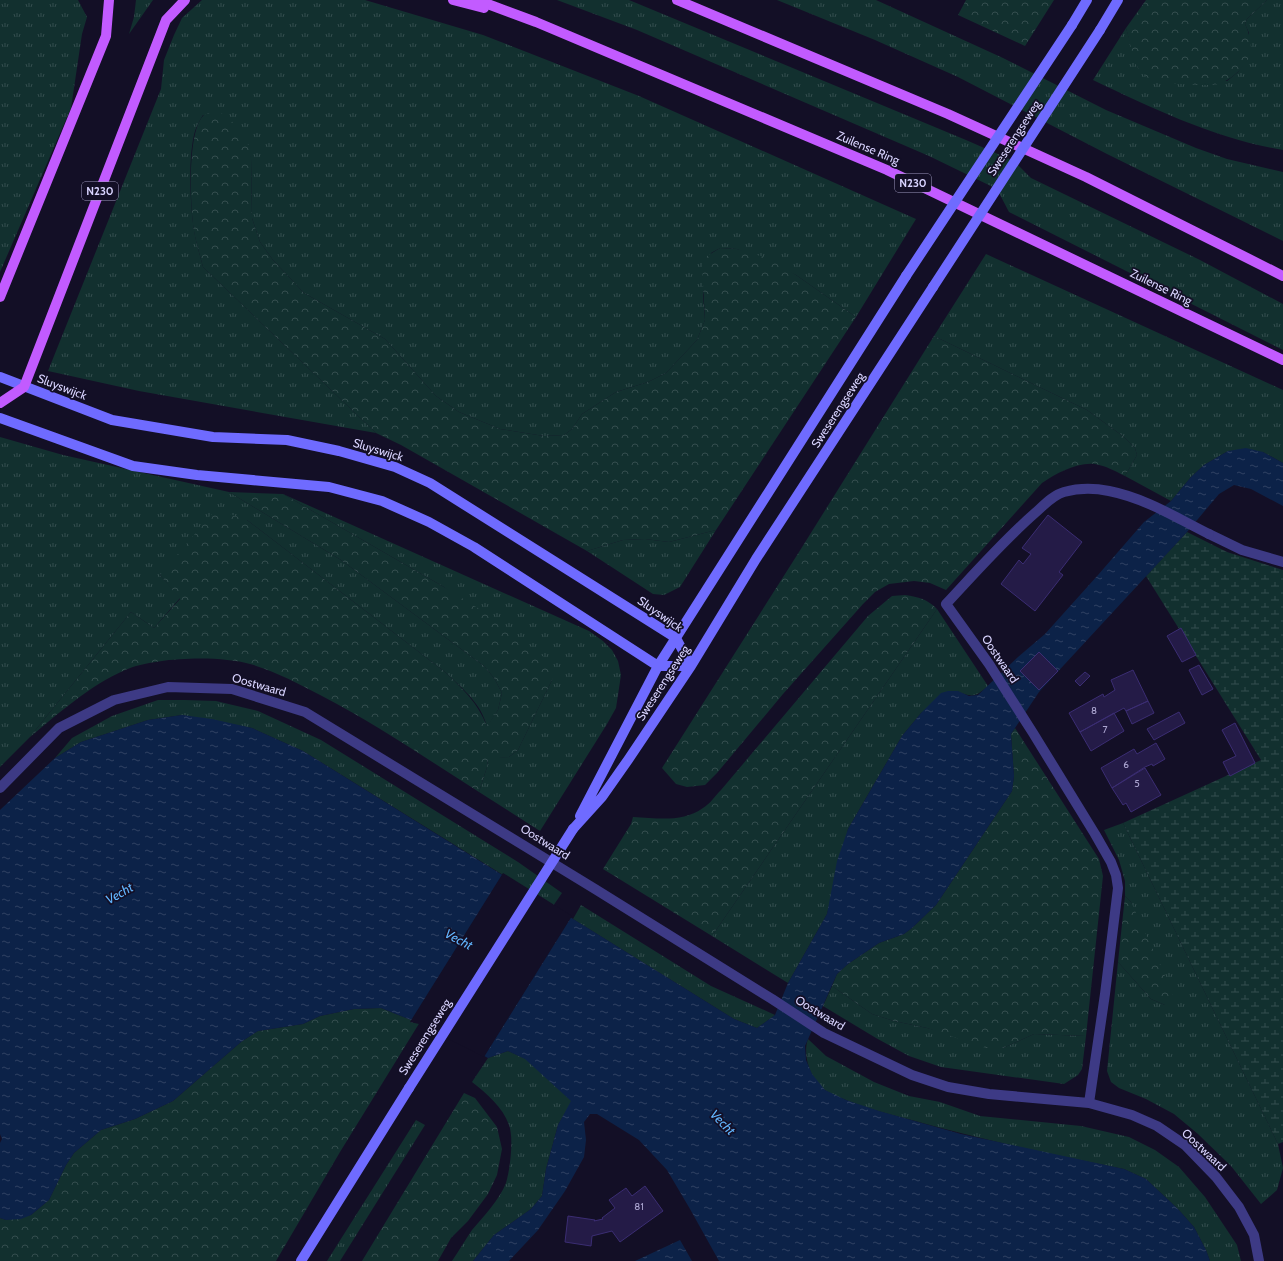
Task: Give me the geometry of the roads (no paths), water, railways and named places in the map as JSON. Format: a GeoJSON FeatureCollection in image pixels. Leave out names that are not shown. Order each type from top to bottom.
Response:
{"type":"FeatureCollection","features":[{"type":"Feature","properties":{"kind":"main road"},"geometry":{"type":"LineString","coordinates":[[0,298],[106,36],[109,0]]}},
{"type":"Feature","properties":{"kind":"main road","name":"N230"},"geometry":{"type":"LineString","coordinates":[[24,386],[166,20],[185,0]]}},
{"type":"Feature","properties":{"kind":"main road","name":"N230"},"geometry":{"type":"LineString","coordinates":[[453,0],[536,22]]}},
{"type":"Feature","properties":{"kind":"main road","name":"Zuilense Ring"},"geometry":{"type":"LineString","coordinates":[[477,0],[536,22],[887,170],[1283,360]]}},
{"type":"Feature","properties":{"kind":"main road"},"geometry":{"type":"LineString","coordinates":[[677,0],[948,114],[1086,178],[1283,276]]}},
{"type":"Feature","properties":{"kind":"main road","name":"Sweserengseweg"},"geometry":{"type":"LineString","coordinates":[[301,1261],[573,829],[658,666],[906,276],[1087,0]]}},
{"type":"Feature","properties":{"kind":"main road","name":"Sweserengseweg"},"geometry":{"type":"LineString","coordinates":[[573,829],[602,797],[691,666],[756,559],[1118,0]]}},
{"type":"Feature","properties":{"kind":"main road","name":"Sluyswijck"},"geometry":{"type":"LineString","coordinates":[[0,377],[112,420],[213,437],[287,440],[339,451],[395,467],[430,483],[676,638],[691,666]]}},
{"type":"Feature","properties":{"kind":"main road"},"geometry":{"type":"LineString","coordinates":[[0,403],[24,386]]}},
{"type":"Feature","properties":{"kind":"main road"},"geometry":{"type":"LineString","coordinates":[[0,418],[133,466],[197,475],[329,487],[382,501],[429,522],[474,547],[658,666],[691,666]]}},
{"type":"Feature","properties":{"kind":"street","name":"Oostwaard"},"geometry":{"type":"LineString","coordinates":[[1088,1103],[1105,994],[1118,888],[1116,875],[1111,862],[1095,834],[1033,733],[989,664],[946,604],[1014,531],[1046,503],[1063,492],[1086,489],[1108,490],[1127,495],[1242,550],[1283,562]]}},
{"type":"Feature","properties":{"kind":"street","name":"Oostwaard"},"geometry":{"type":"LineString","coordinates":[[0,788],[58,728],[114,700],[168,686],[232,688],[305,712],[528,847],[772,998],[824,1033],[912,1074],[948,1087],[990,1094],[1088,1103],[1132,1115],[1157,1126],[1185,1145],[1216,1177],[1239,1207],[1254,1235],[1259,1261]]}},
{"type":"Feature","properties":{"kind":"water","name":"Vecht"},"geometry":{"type":"Polygon","coordinates":[[[1246,448],[1263,452],[1283,463],[1283,506],[1251,489],[1234,485],[1219,494],[1187,532],[1039,692],[1011,734],[1014,776],[1012,791],[936,905],[904,934],[879,943],[848,964],[837,974],[805,1046],[806,1060],[812,1074],[825,1090],[846,1100],[961,1134],[1124,1169],[1146,1179],[1178,1209],[1194,1227],[1210,1261],[719,1261],[667,1170],[639,1140],[597,1114],[590,1114],[584,1122],[586,1140],[584,1157],[565,1191],[538,1230],[509,1261],[473,1261],[494,1235],[531,1209],[542,1196],[546,1169],[558,1125],[571,1101],[525,1059],[508,1051],[488,1058],[420,1022],[381,1008],[354,1009],[320,1016],[303,1024],[258,1031],[241,1042],[173,1101],[135,1119],[101,1130],[74,1153],[66,1165],[49,1200],[31,1215],[21,1219],[6,1220],[0,1218],[0,1143],[2,1139],[0,1134],[0,810],[55,758],[81,742],[148,720],[182,715],[212,719],[252,728],[303,751],[734,1019],[757,1028],[775,1015],[788,983],[827,914],[837,861],[848,829],[902,736],[921,713],[941,693],[958,691],[969,696],[978,695],[1045,634],[1144,522],[1171,501],[1191,477],[1204,465],[1228,451],[1246,448]]]}},
{"type":"Feature","properties":{"kind":"water"},"geometry":{"type":"Polygon","coordinates":[[[680,1240],[692,1261],[635,1261],[680,1240]]]}}]}
